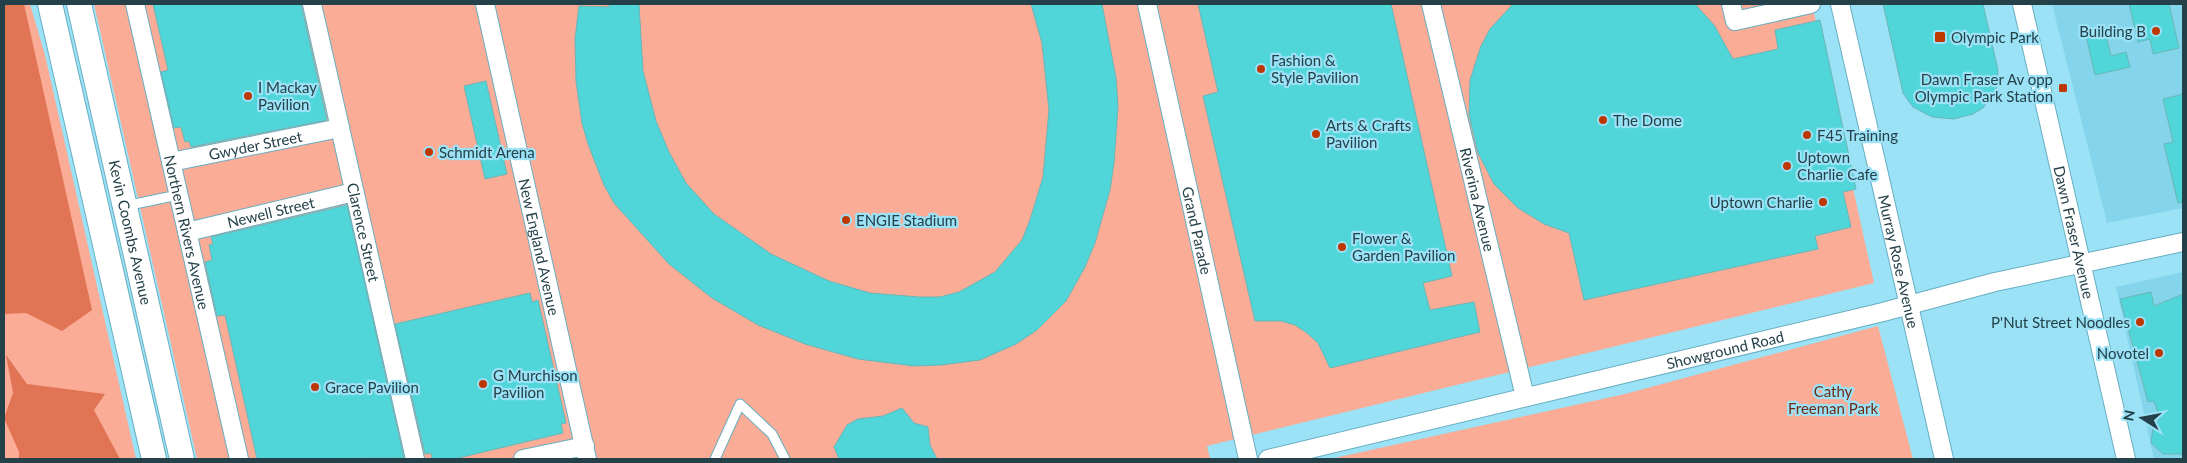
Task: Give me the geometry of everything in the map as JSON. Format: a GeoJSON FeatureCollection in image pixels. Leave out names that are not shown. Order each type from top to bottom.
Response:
{"type":"FeatureCollection","features":[{"type":"Feature","properties":{"kind":"main road","name":"Kevin Coombs Avenue"},"geometry":{"type":"LineString","coordinates":[[50,4],[154,459]]}},
{"type":"Feature","properties":{"kind":"main road","name":"Kevin Coombs Avenue"},"geometry":{"type":"LineString","coordinates":[[79,4],[123,206],[182,459]]}},
{"type":"Feature","properties":{"kind":"street","name":"Northern Rivers Avenue"},"geometry":{"type":"LineString","coordinates":[[135,4],[239,459]]}},
{"type":"Feature","properties":{"kind":"street","name":"Clarence Street"},"geometry":{"type":"LineString","coordinates":[[312,4],[415,459]]}},
{"type":"Feature","properties":{"kind":"street","name":"New England Avenue"},"geometry":{"type":"LineString","coordinates":[[485,4],[586,453]]}},
{"type":"Feature","properties":{"kind":"street","name":"Grand Parade"},"geometry":{"type":"LineString","coordinates":[[1146,4],[1248,459]]}},
{"type":"Feature","properties":{"kind":"street","name":"Riverina Avenue"},"geometry":{"type":"LineString","coordinates":[[1431,4],[1525,396]]}},
{"type":"Feature","properties":{"kind":"street"},"geometry":{"type":"LineString","coordinates":[[1731,4],[1735,21],[1810,4]]}},
{"type":"Feature","properties":{"kind":"street","name":"Murray Rose Avenue"},"geometry":{"type":"LineString","coordinates":[[1840,4],[1944,459]]}},
{"type":"Feature","properties":{"kind":"street","name":"Dawn Fraser Avenue"},"geometry":{"type":"LineString","coordinates":[[2022,4],[2126,459]]}},
{"type":"Feature","properties":{"kind":"street","name":"Gwyder Street"},"geometry":{"type":"LineString","coordinates":[[171,162],[340,128]]}},
{"type":"Feature","properties":{"kind":"street","name":"Newell Street"},"geometry":{"type":"LineString","coordinates":[[187,232],[354,192]]}},
{"type":"Feature","properties":{"kind":"street","name":"Showground Road"},"geometry":{"type":"LineString","coordinates":[[1268,459],[1910,305],[1995,282],[2183,242]]}},
{"type":"Feature","properties":{"kind":"street"},"geometry":{"type":"LineString","coordinates":[[523,459],[586,453]]}},
{"type":"Feature","properties":{"kind":"lane"},"geometry":{"type":"LineString","coordinates":[[123,206],[178,195]]}},
{"type":"Feature","properties":{"kind":"lane"},"geometry":{"type":"LineString","coordinates":[[715,459],[740,404],[772,434],[785,459]]}},
{"type":"Feature","properties":{"kind":"shaded area"},"geometry":{"type":"Polygon","coordinates":[[[4,4],[24,4],[92,310],[62,331],[26,313],[4,314],[4,4]]]}},
{"type":"Feature","properties":{"kind":"shaded area"},"geometry":{"type":"Polygon","coordinates":[[[2052,4],[2183,4],[2183,208],[2107,223],[2052,4]]]}},
{"type":"Feature","properties":{"kind":"shaded area","name":"Novotel"},"geometry":{"type":"Polygon","coordinates":[[[2183,272],[2183,457],[2177,459],[2154,459],[2116,287],[2183,272]]]}},
{"type":"Feature","properties":{"kind":"shaded area"},"geometry":{"type":"Polygon","coordinates":[[[6,355],[27,384],[105,394],[94,410],[120,459],[19,459],[19,452],[4,418],[13,393],[6,355]]]}},
{"type":"Feature","properties":{"kind":"green space"},"geometry":{"type":"Polygon","coordinates":[[[4,4],[30,4],[45,55],[136,459],[4,459],[4,4]]]}},
{"type":"Feature","properties":{"kind":"green space"},"geometry":{"type":"Polygon","coordinates":[[[94,4],[1812,4],[1874,283],[1207,446],[1210,459],[197,459],[94,4]]]}},
{"type":"Feature","properties":{"kind":"green space","name":"Cathy Freeman Park"},"geometry":{"type":"Polygon","coordinates":[[[1878,326],[1913,459],[1330,459],[1625,394],[1878,326]]]}},
{"type":"Feature","properties":{"kind":"building","name":"I Mackay Pavilion"},"geometry":{"type":"Polygon","coordinates":[[[153,4],[301,4],[327,120],[191,147],[189,141],[185,142],[181,127],[174,128],[161,72],[168,70],[153,4]]]}},
{"type":"Feature","properties":{"kind":"building"},"geometry":{"type":"Polygon","coordinates":[[[609,4],[639,4],[643,71],[656,121],[669,152],[686,183],[714,214],[771,254],[829,281],[870,293],[940,297],[959,292],[995,272],[1022,240],[1030,220],[1043,177],[1049,110],[1042,43],[1031,4],[1102,4],[1116,78],[1118,106],[1114,163],[1110,190],[1095,243],[1085,267],[1066,301],[1037,330],[1016,344],[980,360],[914,366],[858,359],[805,344],[758,325],[712,298],[669,264],[614,203],[604,185],[588,144],[582,123],[576,81],[575,39],[579,6],[609,7],[609,4]]]}},
{"type":"Feature","properties":{"kind":"building"},"geometry":{"type":"Polygon","coordinates":[[[1198,4],[1391,4],[1452,276],[1423,283],[1430,310],[1474,302],[1480,332],[1330,368],[1318,343],[1295,325],[1281,321],[1255,321],[1203,96],[1218,92],[1198,4]]]}},
{"type":"Feature","properties":{"kind":"building","name":"The Dome"},"geometry":{"type":"Polygon","coordinates":[[[1513,4],[1695,4],[1714,25],[1733,59],[1778,49],[1775,30],[1820,20],[1856,189],[1843,192],[1851,227],[1815,236],[1818,249],[1584,300],[1569,233],[1544,224],[1518,208],[1494,184],[1478,153],[1469,115],[1470,80],[1481,46],[1490,29],[1513,4]]]}},
{"type":"Feature","properties":{"kind":"building","name":"Olympic Park"},"geometry":{"type":"Polygon","coordinates":[[[1883,4],[1983,4],[1998,70],[1996,89],[1983,108],[1973,114],[1954,119],[1932,117],[1913,107],[1903,93],[1883,4]]]}},
{"type":"Feature","properties":{"kind":"building","name":"Building B"},"geometry":{"type":"Polygon","coordinates":[[[2129,4],[2169,4],[2179,48],[2153,54],[2150,39],[2138,42],[2129,4]]]}},
{"type":"Feature","properties":{"kind":"building"},"geometry":{"type":"Polygon","coordinates":[[[2104,27],[2111,56],[2126,52],[2130,67],[2095,75],[2085,32],[2104,27]]]}},
{"type":"Feature","properties":{"kind":"building"},"geometry":{"type":"Polygon","coordinates":[[[486,81],[507,174],[485,179],[464,86],[486,81]]]}},
{"type":"Feature","properties":{"kind":"building"},"geometry":{"type":"Polygon","coordinates":[[[2183,94],[2183,202],[2178,203],[2164,144],[2173,142],[2163,99],[2183,94]]]}},
{"type":"Feature","properties":{"kind":"building","name":"Grace Pavilion"},"geometry":{"type":"Polygon","coordinates":[[[347,205],[404,458],[257,459],[225,315],[217,316],[205,262],[212,260],[209,245],[213,244],[211,237],[347,205]]]}},
{"type":"Feature","properties":{"kind":"building","name":"Novotel"},"geometry":{"type":"Polygon","coordinates":[[[2151,292],[2154,306],[2183,294],[2183,454],[2163,454],[2151,443],[2153,427],[2160,419],[2154,401],[2148,402],[2120,299],[2151,292]]]}},
{"type":"Feature","properties":{"kind":"building","name":"G Murchison Pavilion"},"geometry":{"type":"Polygon","coordinates":[[[530,293],[532,302],[538,300],[566,423],[561,424],[563,433],[454,459],[432,459],[431,453],[425,454],[395,324],[530,293]]]}},
{"type":"Feature","properties":{"kind":"building"},"geometry":{"type":"Polygon","coordinates":[[[902,408],[914,423],[928,427],[930,445],[937,459],[839,459],[834,447],[847,425],[858,419],[883,416],[902,408]]]}},
{"type":"Feature","properties":{"kind":"place","name":"Building B"},"geometry":{"type":"Point","coordinates":[2156,31]}},
{"type":"Feature","properties":{"kind":"place","name":"Olympic Park"},"geometry":{"type":"Point","coordinates":[1940,37]}},
{"type":"Feature","properties":{"kind":"place","name":"Fashion & Style Pavilion"},"geometry":{"type":"Point","coordinates":[1261,69]}},
{"type":"Feature","properties":{"kind":"place","name":"Dawn Fraser Av opp Olympic Park Station"},"geometry":{"type":"Point","coordinates":[2063,88]}},
{"type":"Feature","properties":{"kind":"place","name":"I Mackay Pavilion"},"geometry":{"type":"Point","coordinates":[248,96]}},
{"type":"Feature","properties":{"kind":"place","name":"The Dome"},"geometry":{"type":"Point","coordinates":[1603,120]}},
{"type":"Feature","properties":{"kind":"place","name":"Arts & Crafts Pavilion"},"geometry":{"type":"Point","coordinates":[1316,134]}},
{"type":"Feature","properties":{"kind":"place","name":"F45 Training"},"geometry":{"type":"Point","coordinates":[1807,135]}},
{"type":"Feature","properties":{"kind":"place","name":"Schmidt Arena"},"geometry":{"type":"Point","coordinates":[429,152]}},
{"type":"Feature","properties":{"kind":"place","name":"Uptown Charlie Cafe"},"geometry":{"type":"Point","coordinates":[1787,166]}},
{"type":"Feature","properties":{"kind":"place","name":"Uptown Charlie"},"geometry":{"type":"Point","coordinates":[1823,202]}},
{"type":"Feature","properties":{"kind":"place","name":"ENGIE Stadium"},"geometry":{"type":"Point","coordinates":[846,220]}},
{"type":"Feature","properties":{"kind":"place","name":"Flower & Garden Pavilion"},"geometry":{"type":"Point","coordinates":[1342,247]}},
{"type":"Feature","properties":{"kind":"place","name":"P'Nut Street Noodles"},"geometry":{"type":"Point","coordinates":[2140,322]}},
{"type":"Feature","properties":{"kind":"place","name":"Novotel"},"geometry":{"type":"Point","coordinates":[2159,353]}},
{"type":"Feature","properties":{"kind":"place","name":"G Murchison Pavilion"},"geometry":{"type":"Point","coordinates":[483,384]}},
{"type":"Feature","properties":{"kind":"place","name":"Grace Pavilion"},"geometry":{"type":"Point","coordinates":[315,387]}}]}
